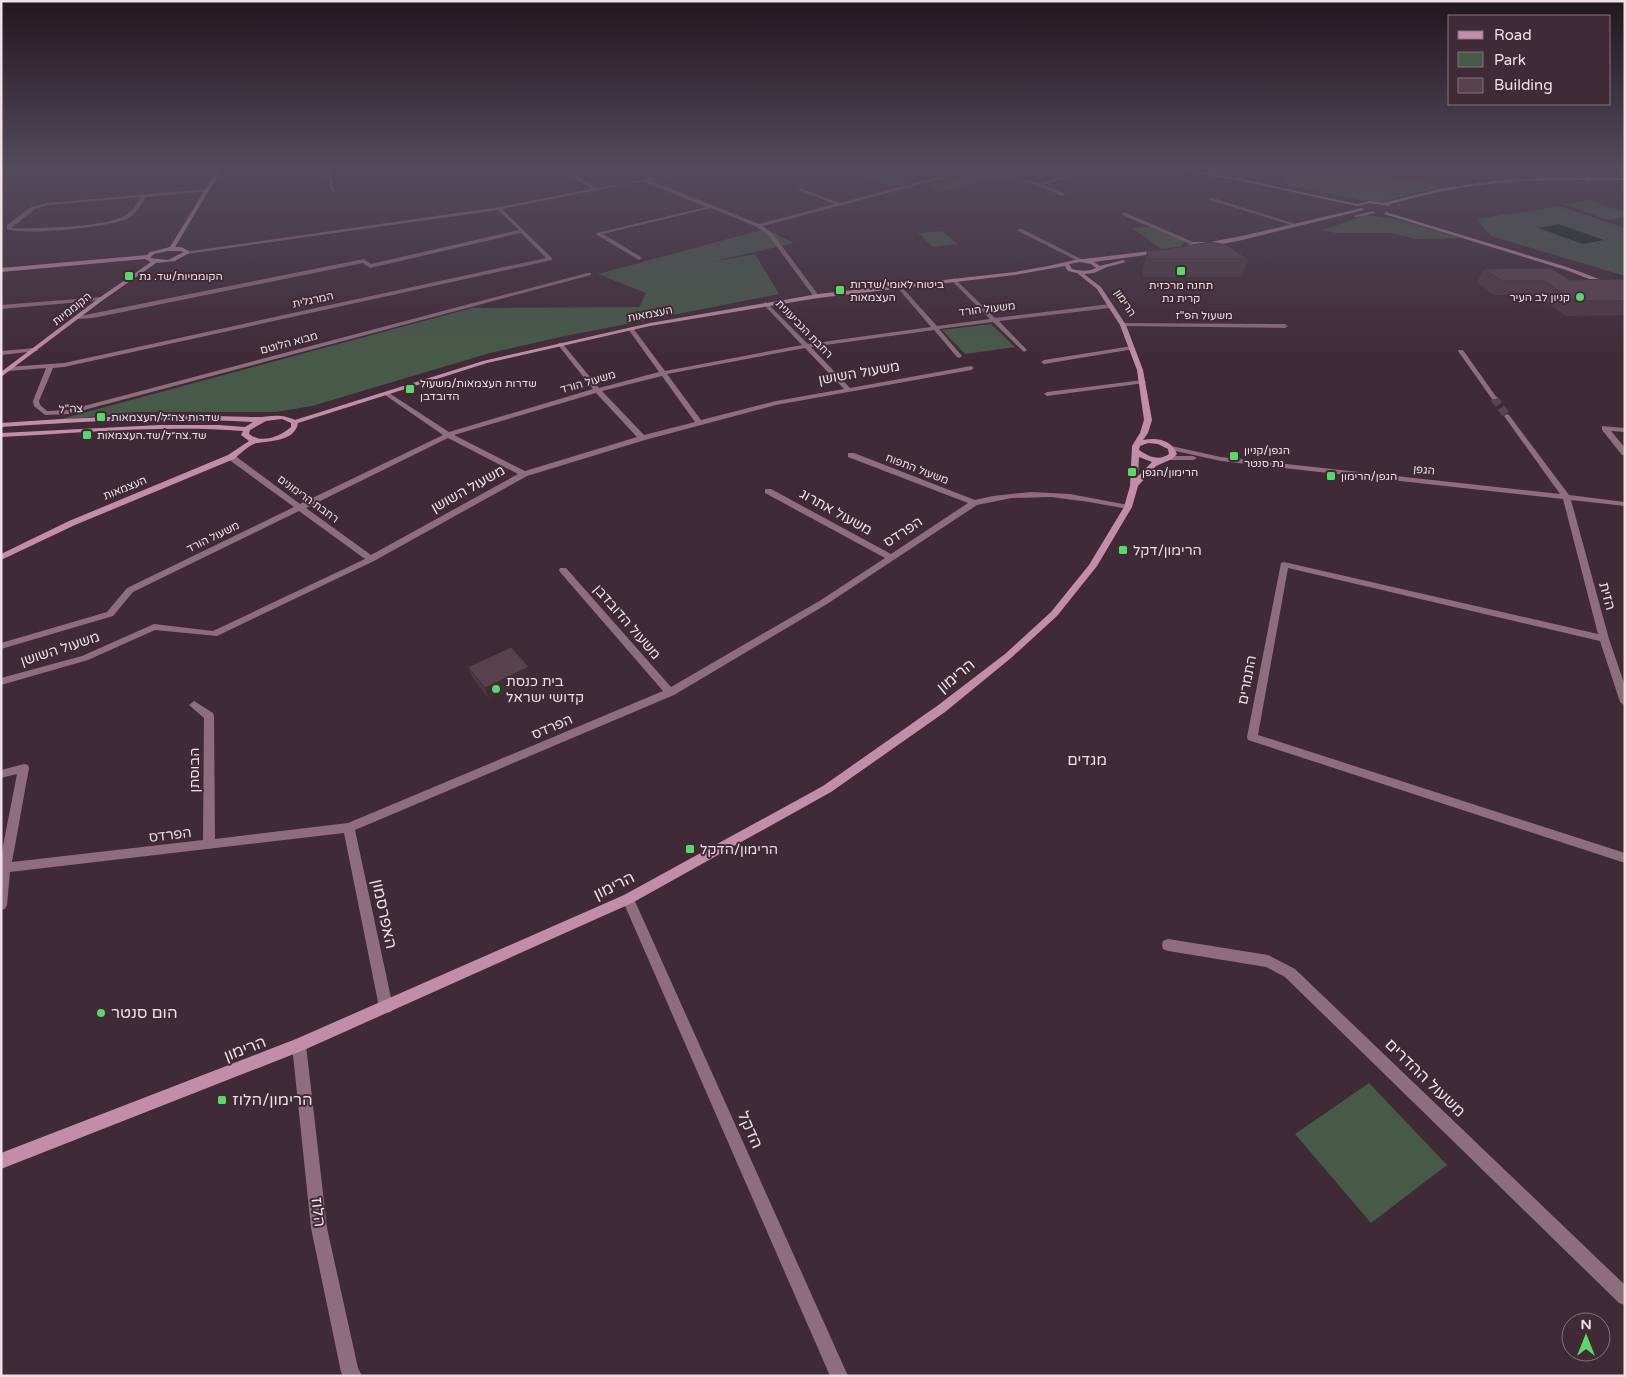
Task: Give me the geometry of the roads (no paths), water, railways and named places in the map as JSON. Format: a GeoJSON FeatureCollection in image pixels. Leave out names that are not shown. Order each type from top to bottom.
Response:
{"type":"FeatureCollection","features":[{"type":"Feature","properties":{"kind":"street"},"geometry":{"type":"LineString","coordinates":[[172,248],[182,231]]}},
{"type":"Feature","properties":{"kind":"street"},"geometry":{"type":"LineString","coordinates":[[146,257],[156,262],[178,258],[187,252],[334,231]]}},
{"type":"Feature","properties":{"kind":"street"},"geometry":{"type":"LineString","coordinates":[[78,318],[364,261],[370,266],[521,231]]}},
{"type":"Feature","properties":{"kind":"street","name":"המרגלית"},"geometry":{"type":"LineString","coordinates":[[8,369],[50,367],[550,259],[522,231]]}},
{"type":"Feature","properties":{"kind":"street"},"geometry":{"type":"LineString","coordinates":[[610,231],[599,234],[639,258]]}},
{"type":"Feature","properties":{"kind":"street"},"geometry":{"type":"LineString","coordinates":[[766,231],[771,235],[816,296]]}},
{"type":"Feature","properties":{"kind":"street"},"geometry":{"type":"LineString","coordinates":[[1022,231],[1061,252],[1097,265],[1097,270],[1113,264],[1191,251],[1196,244]]}},
{"type":"Feature","properties":{"kind":"street"},"geometry":{"type":"LineString","coordinates":[[1165,231],[1196,244],[1210,244],[1268,231]]}},
{"type":"Feature","properties":{"kind":"street"},"geometry":{"type":"LineString","coordinates":[[1235,246],[1295,231]]}},
{"type":"Feature","properties":{"kind":"street"},"geometry":{"type":"LineString","coordinates":[[1445,231],[1568,269],[1625,291]]}},
{"type":"Feature","properties":{"kind":"street"},"geometry":{"type":"LineString","coordinates":[[1464,231],[1582,268],[1625,284]]}},
{"type":"Feature","properties":{"kind":"street"},"geometry":{"type":"LineString","coordinates":[[1210,244],[1226,249]]}},
{"type":"Feature","properties":{"kind":"street"},"geometry":{"type":"LineString","coordinates":[[1,270],[146,257],[172,248],[183,249],[187,252]]}},
{"type":"Feature","properties":{"kind":"street"},"geometry":{"type":"LineString","coordinates":[[1084,261],[1162,251]]}},
{"type":"Feature","properties":{"kind":"street"},"geometry":{"type":"LineString","coordinates":[[1061,252],[1066,264]]}},
{"type":"Feature","properties":{"kind":"street","name":"העצמאות"},"geometry":{"type":"LineString","coordinates":[[295,422],[452,371],[560,344],[631,329],[816,296],[1020,272],[1084,261]]}},
{"type":"Feature","properties":{"kind":"street","name":"הקוממיות"},"geometry":{"type":"LineString","coordinates":[[1,375],[101,299],[156,262]]}},
{"type":"Feature","properties":{"kind":"street","name":"הרימון"},"geometry":{"type":"LineString","coordinates":[[1066,264],[1067,268],[1099,288],[1123,325],[1143,382],[1148,420],[1163,443]]}},
{"type":"Feature","properties":{"kind":"street","name":"העצמאות"},"geometry":{"type":"LineString","coordinates":[[1020,272],[1097,270]]}},
{"type":"Feature","properties":{"kind":"street","name":"הרימון"},"geometry":{"type":"LineString","coordinates":[[1097,270],[1099,288]]}},
{"type":"Feature","properties":{"kind":"street","name":"מבוא הלוטם"},"geometry":{"type":"LineString","coordinates":[[50,367],[36,401],[37,406],[45,413],[69,412],[589,274]]}},
{"type":"Feature","properties":{"kind":"street"},"geometry":{"type":"LineString","coordinates":[[954,280],[1024,350]]}},
{"type":"Feature","properties":{"kind":"street"},"geometry":{"type":"LineString","coordinates":[[899,286],[937,328],[959,356]]}},
{"type":"Feature","properties":{"kind":"street"},"geometry":{"type":"LineString","coordinates":[[1,307],[101,299]]}},
{"type":"Feature","properties":{"kind":"street","name":"רחבת הגביעונית"},"geometry":{"type":"LineString","coordinates":[[766,304],[848,389]]}},
{"type":"Feature","properties":{"kind":"street","name":"משעול הורד"},"geometry":{"type":"LineString","coordinates":[[1,646],[110,614],[130,590],[448,435],[597,390],[664,374],[806,346],[1110,306]]}},
{"type":"Feature","properties":{"kind":"street","name":"משעול הפ\"ז"},"geometry":{"type":"LineString","coordinates":[[1123,325],[1285,326]]}},
{"type":"Feature","properties":{"kind":"street"},"geometry":{"type":"LineString","coordinates":[[631,329],[699,422]]}},
{"type":"Feature","properties":{"kind":"street"},"geometry":{"type":"LineString","coordinates":[[560,344],[597,390],[642,438]]}},
{"type":"Feature","properties":{"kind":"street"},"geometry":{"type":"LineString","coordinates":[[1044,362],[1132,348]]}},
{"type":"Feature","properties":{"kind":"street"},"geometry":{"type":"LineString","coordinates":[[1,353],[35,350]]}},
{"type":"Feature","properties":{"kind":"street"},"geometry":{"type":"LineString","coordinates":[[1461,351],[1494,398]]}},
{"type":"Feature","properties":{"kind":"street","name":"משעול השושן"},"geometry":{"type":"LineString","coordinates":[[1,682],[85,658],[154,627],[214,634],[371,559],[524,474],[642,438],[776,403],[971,368]]}},
{"type":"Feature","properties":{"kind":"street"},"geometry":{"type":"LineString","coordinates":[[1047,394],[1143,382]]}},
{"type":"Feature","properties":{"kind":"street"},"geometry":{"type":"LineString","coordinates":[[386,394],[448,435],[524,474]]}},
{"type":"Feature","properties":{"kind":"street"},"geometry":{"type":"LineString","coordinates":[[1507,416],[1566,497]]}},
{"type":"Feature","properties":{"kind":"street","name":"צה\"ל"},"geometry":{"type":"LineString","coordinates":[[1,425],[118,418],[262,420],[283,417],[295,422]]}},
{"type":"Feature","properties":{"kind":"street"},"geometry":{"type":"LineString","coordinates":[[262,420],[247,429],[246,435],[255,440],[268,440],[291,431],[295,422]]}},
{"type":"Feature","properties":{"kind":"street","name":"הרימון"},"geometry":{"type":"LineString","coordinates":[[1,1161],[299,1045],[628,899],[827,789],[941,709],[1008,656],[1054,614],[1093,566],[1128,507],[1134,486],[1136,446],[1140,443],[1148,420]]}},
{"type":"Feature","properties":{"kind":"street","name":"צה\"ל"},"geometry":{"type":"LineString","coordinates":[[1,435],[160,427],[247,429]]}},
{"type":"Feature","properties":{"kind":"street"},"geometry":{"type":"LineString","coordinates":[[1625,430],[1605,428],[1625,453]]}},
{"type":"Feature","properties":{"kind":"street","name":"העצמאות"},"geometry":{"type":"LineString","coordinates":[[1,556],[72,523],[231,457],[255,440]]}},
{"type":"Feature","properties":{"kind":"street"},"geometry":{"type":"LineString","coordinates":[[1136,451],[1147,458],[1166,459],[1173,454],[1171,448],[1163,443],[1150,441],[1140,443]]}},
{"type":"Feature","properties":{"kind":"street","name":"הגפן"},"geometry":{"type":"LineString","coordinates":[[1171,448],[1221,459],[1625,504]]}},
{"type":"Feature","properties":{"kind":"street","name":"משעול התפוח"},"geometry":{"type":"LineString","coordinates":[[851,455],[974,503]]}},
{"type":"Feature","properties":{"kind":"street","name":"רחבת הרימונים"},"geometry":{"type":"LineString","coordinates":[[231,457],[371,559]]}},
{"type":"Feature","properties":{"kind":"street","name":"הרימון"},"geometry":{"type":"LineString","coordinates":[[1134,486],[1151,467],[1166,459]]}},
{"type":"Feature","properties":{"kind":"street","name":"הגפן"},"geometry":{"type":"LineString","coordinates":[[1166,459],[1221,459]]}},
{"type":"Feature","properties":{"kind":"street","name":"משעול אתרוג"},"geometry":{"type":"LineString","coordinates":[[768,491],[890,557]]}},
{"type":"Feature","properties":{"kind":"street","name":"הפרדס"},"geometry":{"type":"LineString","coordinates":[[3,868],[349,828],[670,692],[824,602],[974,503],[994,496],[1020,494],[1079,498],[1128,507]]}},
{"type":"Feature","properties":{"kind":"street","name":"הזית"},"geometry":{"type":"LineString","coordinates":[[1566,497],[1604,639],[1625,702]]}},
{"type":"Feature","properties":{"kind":"street","name":"התמרים"},"geometry":{"type":"LineString","coordinates":[[1604,639],[1284,565],[1252,737],[1625,858]]}},
{"type":"Feature","properties":{"kind":"street","name":"משעול הדובדבן"},"geometry":{"type":"LineString","coordinates":[[563,570],[670,692]]}},
{"type":"Feature","properties":{"kind":"street","name":"הבוסתן"},"geometry":{"type":"LineString","coordinates":[[194,705],[209,716],[209,844]]}},
{"type":"Feature","properties":{"kind":"street"},"geometry":{"type":"LineString","coordinates":[[1,774],[24,768],[3,868],[1,905]]}},
{"type":"Feature","properties":{"kind":"street","name":"האפרסמון"},"geometry":{"type":"LineString","coordinates":[[349,828],[386,1007]]}},
{"type":"Feature","properties":{"kind":"street","name":"הדקל"},"geometry":{"type":"LineString","coordinates":[[628,899],[839,1376]]}},
{"type":"Feature","properties":{"kind":"street","name":"משעול ההדרים"},"geometry":{"type":"LineString","coordinates":[[1168,945],[1268,961],[1290,973],[1625,1297]]}},
{"type":"Feature","properties":{"kind":"street","name":"הלוז"},"geometry":{"type":"LineString","coordinates":[[299,1045],[319,1228],[350,1372],[353,1376]]}},
{"type":"Feature","properties":{"kind":"tunnel"},"geometry":{"type":"LineString","coordinates":[[1495,400],[1494,398],[1507,416]]}},
{"type":"Feature","properties":{"kind":"place","name":"תחנה מרכזית קרית גת"},"geometry":{"type":"Point","coordinates":[1181,271]}},
{"type":"Feature","properties":{"kind":"place","name":"הקוממיות/שד. גת"},"geometry":{"type":"Point","coordinates":[129,276]}},
{"type":"Feature","properties":{"kind":"place","name":"ביטוח לאומי/שדרות העצמאות"},"geometry":{"type":"Point","coordinates":[840,290]}},
{"type":"Feature","properties":{"kind":"place","name":"קניון לב העיר"},"geometry":{"type":"Point","coordinates":[1580,297]}},
{"type":"Feature","properties":{"kind":"place","name":"שדרות העצמאות/משעול הדובדבן"},"geometry":{"type":"Point","coordinates":[410,389]}},
{"type":"Feature","properties":{"kind":"place","name":"שדרות צה״ל/העצמאות"},"geometry":{"type":"Point","coordinates":[101,417]}},
{"type":"Feature","properties":{"kind":"place","name":"שד.צה״ל/שד.העצמאות"},"geometry":{"type":"Point","coordinates":[87,435]}},
{"type":"Feature","properties":{"kind":"place","name":"הגפן/קניון גת סנטר"},"geometry":{"type":"Point","coordinates":[1234,456]}},
{"type":"Feature","properties":{"kind":"place","name":"הרימון/הגפן"},"geometry":{"type":"Point","coordinates":[1132,472]}},
{"type":"Feature","properties":{"kind":"place","name":"הגפן/הרימון"},"geometry":{"type":"Point","coordinates":[1331,476]}},
{"type":"Feature","properties":{"kind":"place","name":"הרימון/דקל"},"geometry":{"type":"Point","coordinates":[1123,550]}},
{"type":"Feature","properties":{"kind":"place","name":"בית כנסת קדושי ישראל"},"geometry":{"type":"Point","coordinates":[496,689]}},
{"type":"Feature","properties":{"kind":"place","name":"הרימון/הדקל"},"geometry":{"type":"Point","coordinates":[690,849]}},
{"type":"Feature","properties":{"kind":"place","name":"הום סנטר"},"geometry":{"type":"Point","coordinates":[101,1013]}},
{"type":"Feature","properties":{"kind":"place","name":"הרימון/הלוז"},"geometry":{"type":"Point","coordinates":[222,1100]}},
{"type":"Feature","properties":{"kind":"district","name":"מגדים"},"geometry":{"type":"Point","coordinates":[1087,760]}}]}
